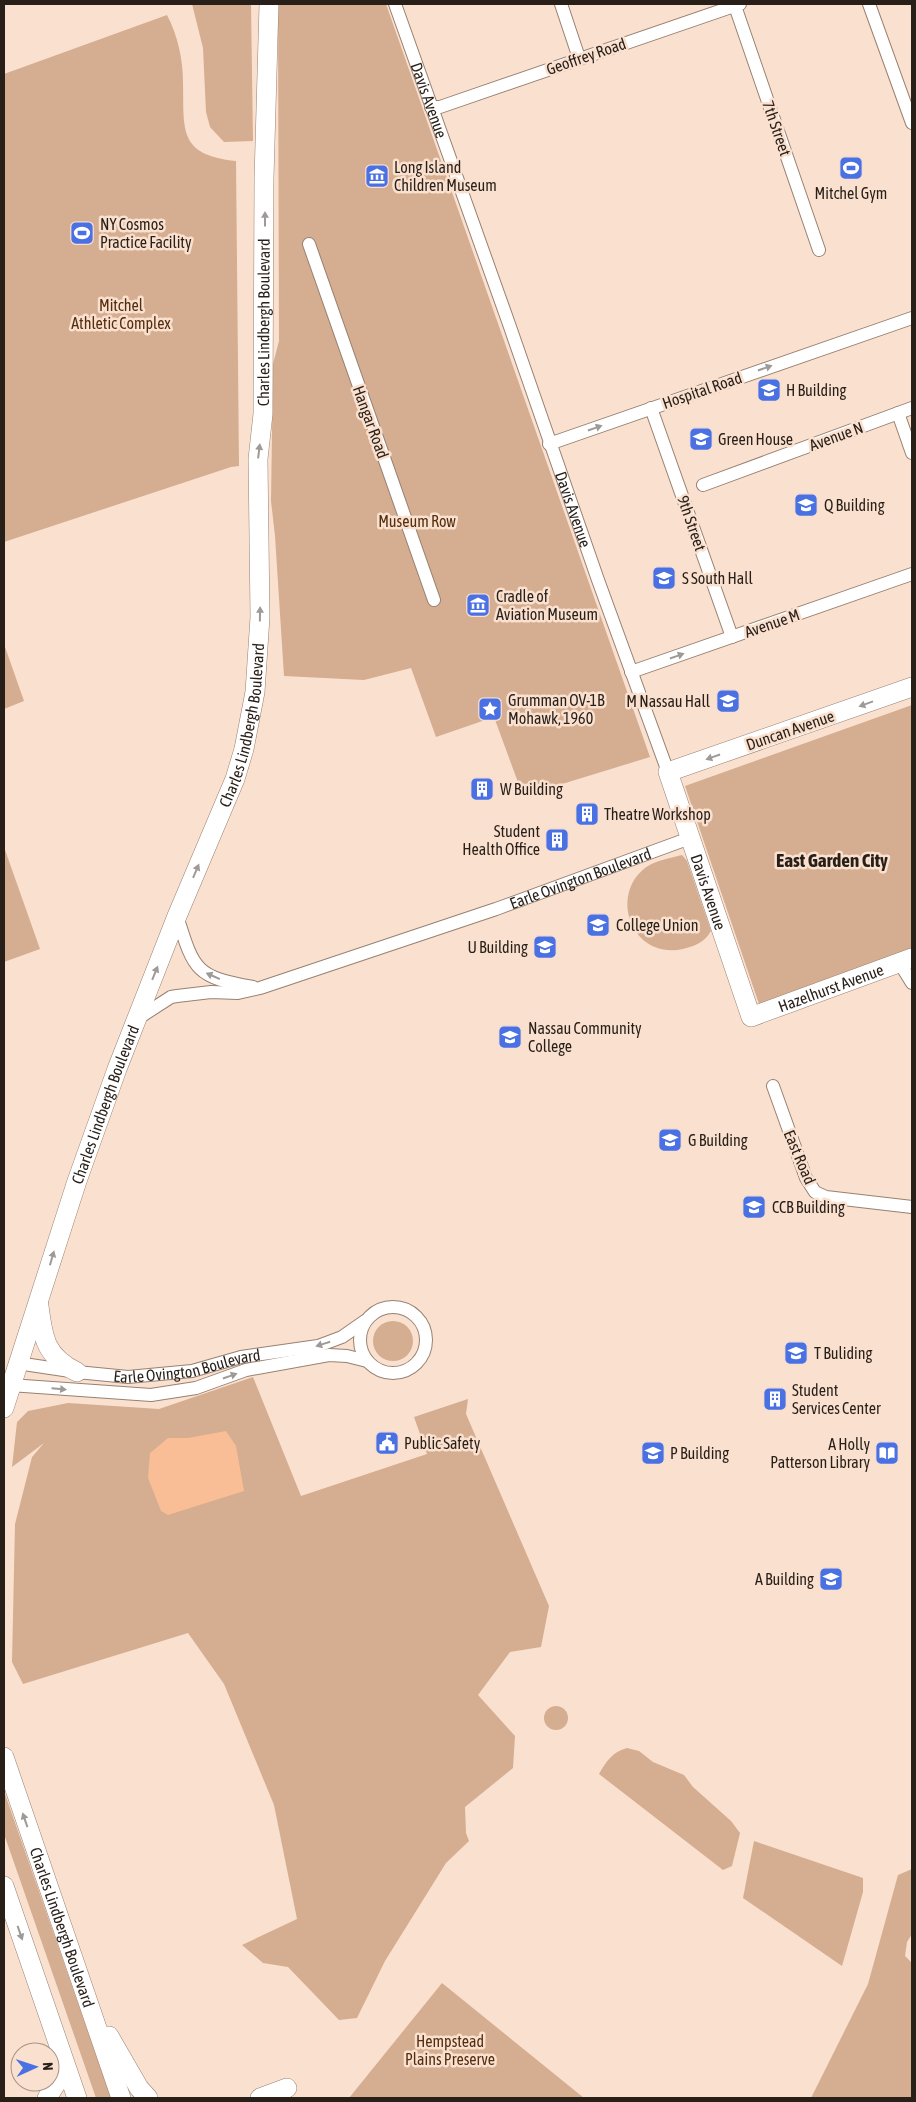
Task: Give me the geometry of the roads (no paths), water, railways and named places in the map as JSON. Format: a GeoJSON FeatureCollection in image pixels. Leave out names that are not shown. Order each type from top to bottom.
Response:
{"type":"FeatureCollection","features":[{"type":"Feature","properties":{"kind":"street","name":"Charles Lindbergh Boulevard"},"geometry":{"type":"LineString","coordinates":[[4,1408],[10,1361],[38,1304],[77,1181],[137,1019],[177,916],[235,779],[244,749],[254,692],[260,617],[258,459],[264,405],[264,178],[270,4]]}},
{"type":"Feature","properties":{"kind":"street","name":"Davis Avenue"},"geometry":{"type":"LineString","coordinates":[[395,4],[430,107],[509,324],[549,444],[668,772],[751,1017]]}},
{"type":"Feature","properties":{"kind":"street"},"geometry":{"type":"LineString","coordinates":[[561,4],[579,58]]}},
{"type":"Feature","properties":{"kind":"street"},"geometry":{"type":"LineString","coordinates":[[869,4],[912,123]]}},
{"type":"Feature","properties":{"kind":"street","name":"Geoffrey Road"},"geometry":{"type":"LineString","coordinates":[[430,107],[440,107],[731,6]]}},
{"type":"Feature","properties":{"kind":"street","name":"7th Street"},"geometry":{"type":"LineString","coordinates":[[731,6],[820,250]]}},
{"type":"Feature","properties":{"kind":"street","name":"Hangar Road"},"geometry":{"type":"LineString","coordinates":[[310,244],[434,600]]}},
{"type":"Feature","properties":{"kind":"street","name":"Hospital Road"},"geometry":{"type":"LineString","coordinates":[[549,444],[912,318]]}},
{"type":"Feature","properties":{"kind":"street","name":"9th Street"},"geometry":{"type":"LineString","coordinates":[[652,408],[732,637]]}},
{"type":"Feature","properties":{"kind":"street","name":"Avenue N"},"geometry":{"type":"LineString","coordinates":[[703,485],[912,408]]}},
{"type":"Feature","properties":{"kind":"street"},"geometry":{"type":"LineString","coordinates":[[898,413],[912,454]]}},
{"type":"Feature","properties":{"kind":"street","name":"Avenue M"},"geometry":{"type":"LineString","coordinates":[[631,672],[912,574]]}},
{"type":"Feature","properties":{"kind":"street","name":"Duncan Avenue"},"geometry":{"type":"LineString","coordinates":[[668,772],[912,687]]}},
{"type":"Feature","properties":{"kind":"street","name":"Earle Ovington Boulevard"},"geometry":{"type":"LineString","coordinates":[[137,1019],[171,997],[211,992],[238,993],[260,988],[471,918],[690,838]]}},
{"type":"Feature","properties":{"kind":"street"},"geometry":{"type":"LineString","coordinates":[[177,916],[193,962],[209,976],[232,983],[260,988]]}},
{"type":"Feature","properties":{"kind":"street"},"geometry":{"type":"LineString","coordinates":[[906,960],[912,983]]}},
{"type":"Feature","properties":{"kind":"street","name":"Hazelhurst Avenue"},"geometry":{"type":"LineString","coordinates":[[751,1017],[906,960]]}},
{"type":"Feature","properties":{"kind":"street","name":"East Road"},"geometry":{"type":"LineString","coordinates":[[773,1086],[806,1178],[816,1192],[826,1197],[912,1207]]}},
{"type":"Feature","properties":{"kind":"street"},"geometry":{"type":"LineString","coordinates":[[38,1304],[42,1333],[47,1346],[56,1359],[77,1372]]}},
{"type":"Feature","properties":{"kind":"street"},"geometry":{"type":"LineString","coordinates":[[384,1308],[403,1308],[419,1320],[424,1329],[426,1339],[425,1350],[420,1360],[411,1368],[401,1373],[390,1374],[381,1372],[367,1361],[361,1352],[359,1341],[365,1321],[375,1312],[384,1308]]}},
{"type":"Feature","properties":{"kind":"street","name":"Earle Ovington Boulevard"},"geometry":{"type":"LineString","coordinates":[[10,1361],[77,1372],[128,1377],[192,1371],[241,1357],[318,1346],[342,1337],[365,1321]]}},
{"type":"Feature","properties":{"kind":"street","name":"Earle Ovington Boulevard"},"geometry":{"type":"LineString","coordinates":[[7,1385],[151,1395],[196,1388],[246,1370],[329,1355],[347,1356],[367,1361]]}},
{"type":"Feature","properties":{"kind":"street","name":"Charles Lindbergh Boulevard"},"geometry":{"type":"LineString","coordinates":[[4,1757],[121,2098]]}},
{"type":"Feature","properties":{"kind":"street"},"geometry":{"type":"LineString","coordinates":[[4,1886],[77,2098]]}},
{"type":"Feature","properties":{"kind":"street"},"geometry":{"type":"LineString","coordinates":[[83,1988],[100,2017],[116,2051],[139,2088],[148,2098]]}},
{"type":"Feature","properties":{"kind":"street"},"geometry":{"type":"LineString","coordinates":[[47,2098],[66,2068]]}},
{"type":"Feature","properties":{"kind":"street"},"geometry":{"type":"LineString","coordinates":[[260,2098],[286,2096]]}},
{"type":"Feature","properties":{"kind":"place","name":"Mitchel Gym"},"geometry":{"type":"Point","coordinates":[851,168]}},
{"type":"Feature","properties":{"kind":"place","name":"Long Island Children Museum"},"geometry":{"type":"Point","coordinates":[377,176]}},
{"type":"Feature","properties":{"kind":"place","name":"NY Cosmos Practice Facility"},"geometry":{"type":"Point","coordinates":[82,233]}},
{"type":"Feature","properties":{"kind":"place","name":"H Building"},"geometry":{"type":"Point","coordinates":[769,390]}},
{"type":"Feature","properties":{"kind":"place","name":"Green House"},"geometry":{"type":"Point","coordinates":[701,439]}},
{"type":"Feature","properties":{"kind":"place","name":"Q Building"},"geometry":{"type":"Point","coordinates":[806,505]}},
{"type":"Feature","properties":{"kind":"place","name":"S South Hall"},"geometry":{"type":"Point","coordinates":[664,578]}},
{"type":"Feature","properties":{"kind":"place","name":"Cradle of Aviation Museum"},"geometry":{"type":"Point","coordinates":[478,605]}},
{"type":"Feature","properties":{"kind":"place","name":"M Nassau Hall"},"geometry":{"type":"Point","coordinates":[728,701]}},
{"type":"Feature","properties":{"kind":"place","name":"Grumman OV-1B Mohawk, 1960"},"geometry":{"type":"Point","coordinates":[490,709]}},
{"type":"Feature","properties":{"kind":"place","name":"W Building"},"geometry":{"type":"Point","coordinates":[482,789]}},
{"type":"Feature","properties":{"kind":"place","name":"Theatre Workshop"},"geometry":{"type":"Point","coordinates":[587,814]}},
{"type":"Feature","properties":{"kind":"place","name":"Student Health Office"},"geometry":{"type":"Point","coordinates":[557,840]}},
{"type":"Feature","properties":{"kind":"place","name":"College Union"},"geometry":{"type":"Point","coordinates":[598,925]}},
{"type":"Feature","properties":{"kind":"place","name":"U Building"},"geometry":{"type":"Point","coordinates":[545,947]}},
{"type":"Feature","properties":{"kind":"place","name":"Nassau Community College"},"geometry":{"type":"Point","coordinates":[510,1037]}},
{"type":"Feature","properties":{"kind":"place","name":"G Building"},"geometry":{"type":"Point","coordinates":[670,1140]}},
{"type":"Feature","properties":{"kind":"place","name":"CCB Building"},"geometry":{"type":"Point","coordinates":[754,1207]}},
{"type":"Feature","properties":{"kind":"place","name":"T Buliding"},"geometry":{"type":"Point","coordinates":[796,1353]}},
{"type":"Feature","properties":{"kind":"place","name":"Student Services Center"},"geometry":{"type":"Point","coordinates":[775,1399]}},
{"type":"Feature","properties":{"kind":"place","name":"Public Safety"},"geometry":{"type":"Point","coordinates":[387,1443]}},
{"type":"Feature","properties":{"kind":"place","name":"P Building"},"geometry":{"type":"Point","coordinates":[653,1453]}},
{"type":"Feature","properties":{"kind":"place","name":"A Holly Patterson Library"},"geometry":{"type":"Point","coordinates":[887,1453]}},
{"type":"Feature","properties":{"kind":"place","name":"A Building"},"geometry":{"type":"Point","coordinates":[831,1579]}},
{"type":"Feature","properties":{"kind":"district","name":"East Garden City"},"geometry":{"type":"Point","coordinates":[832,860]}},
{"type":"Feature","properties":{"kind":"park label","name":"Mitchel Athletic Complex"},"geometry":{"type":"Point","coordinates":[121,314]}},
{"type":"Feature","properties":{"kind":"park label","name":"Museum Row"},"geometry":{"type":"Point","coordinates":[417,521]}},
{"type":"Feature","properties":{"kind":"park label","name":"Hempstead Plains Preserve"},"geometry":{"type":"Point","coordinates":[450,2050]}}]}
